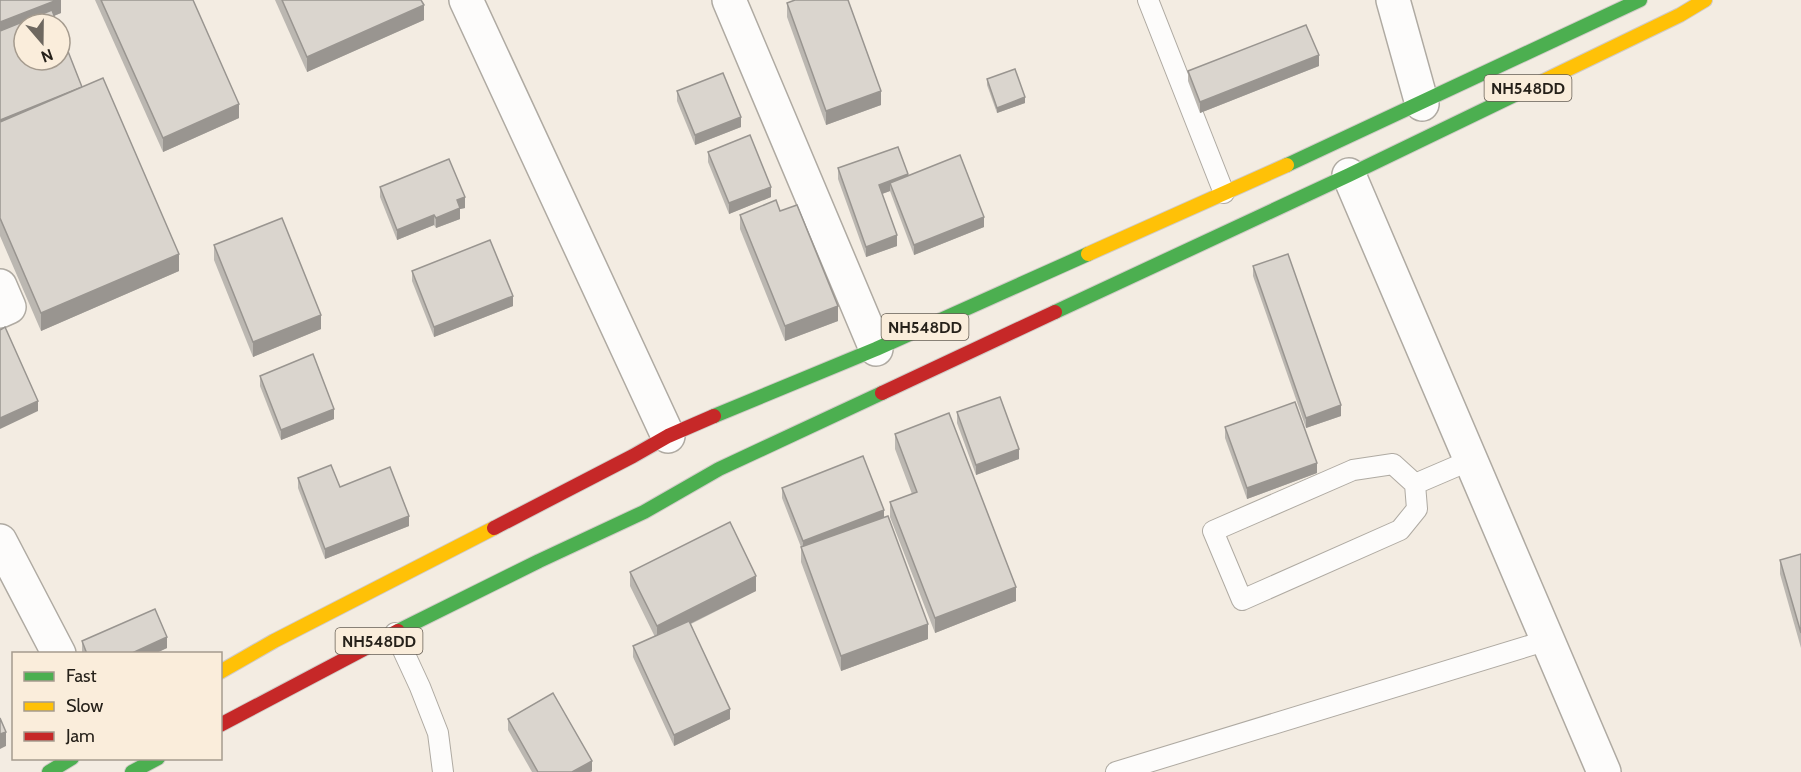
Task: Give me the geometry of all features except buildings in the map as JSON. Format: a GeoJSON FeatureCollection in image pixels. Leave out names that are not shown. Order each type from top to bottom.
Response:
{"type":"FeatureCollection","features":[{"type":"Feature","properties":{"kind":"highway","name":"NH548DD"},"geometry":{"type":"LineString","coordinates":[[222,671],[274,641],[668,436],[876,349],[1224,193],[1422,104],[1640,0]]}},
{"type":"Feature","properties":{"kind":"highway","name":"NH548DD"},"geometry":{"type":"LineString","coordinates":[[222,724],[395,633],[539,561],[644,512],[719,469],[1349,175],[1680,15],[1706,0]]}},
{"type":"Feature","properties":{"kind":"highway"},"geometry":{"type":"LineString","coordinates":[[49,772],[70,760]]}},
{"type":"Feature","properties":{"kind":"highway"},"geometry":{"type":"LineString","coordinates":[[132,772],[156,760]]}},
{"type":"Feature","properties":{"kind":"street"},"geometry":{"type":"LineString","coordinates":[[466,0],[668,436]]}},
{"type":"Feature","properties":{"kind":"street"},"geometry":{"type":"LineString","coordinates":[[729,0],[876,349]]}},
{"type":"Feature","properties":{"kind":"street"},"geometry":{"type":"LineString","coordinates":[[1393,0],[1422,104]]}},
{"type":"Feature","properties":{"kind":"street"},"geometry":{"type":"LineString","coordinates":[[1349,175],[1604,772]]}},
{"type":"Feature","properties":{"kind":"street"},"geometry":{"type":"LineString","coordinates":[[0,286],[9,307],[0,311]]}},
{"type":"Feature","properties":{"kind":"street"},"geometry":{"type":"LineString","coordinates":[[0,541],[57,652]]}},
{"type":"Feature","properties":{"kind":"lane"},"geometry":{"type":"LineString","coordinates":[[1148,0],[1224,193]]}},
{"type":"Feature","properties":{"kind":"lane"},"geometry":{"type":"LineString","coordinates":[[1415,484],[1471,460]]}},
{"type":"Feature","properties":{"kind":"lane"},"geometry":{"type":"LineString","coordinates":[[1393,464],[1415,484],[1417,509],[1400,530],[1242,600],[1213,531],[1353,470],[1393,464]]}},
{"type":"Feature","properties":{"kind":"lane"},"geometry":{"type":"LineString","coordinates":[[395,633],[438,733],[443,772]]}},
{"type":"Feature","properties":{"kind":"lane"},"geometry":{"type":"LineString","coordinates":[[1116,772],[1548,640]]}},
{"type":"Feature","properties":{"kind":"traffic: fast"},"geometry":{"type":"LineString","coordinates":[[1287,165],[1640,0]]}},
{"type":"Feature","properties":{"kind":"traffic: fast"},"geometry":{"type":"LineString","coordinates":[[1055,312],[1529,88]]}},
{"type":"Feature","properties":{"kind":"traffic: fast"},"geometry":{"type":"LineString","coordinates":[[714,416],[876,349],[1088,254]]}},
{"type":"Feature","properties":{"kind":"traffic: fast"},"geometry":{"type":"LineString","coordinates":[[398,631],[644,512],[719,469],[882,393]]}},
{"type":"Feature","properties":{"kind":"traffic: fast"},"geometry":{"type":"LineString","coordinates":[[49,772],[69,760]]}},
{"type":"Feature","properties":{"kind":"traffic: fast"},"geometry":{"type":"LineString","coordinates":[[132,772],[154,760]]}},
{"type":"Feature","properties":{"kind":"traffic: slow"},"geometry":{"type":"LineString","coordinates":[[1529,88],[1680,15],[1705,0]]}},
{"type":"Feature","properties":{"kind":"traffic: slow"},"geometry":{"type":"LineString","coordinates":[[1088,254],[1287,165]]}},
{"type":"Feature","properties":{"kind":"traffic: slow"},"geometry":{"type":"LineString","coordinates":[[222,671],[274,641],[494,528]]}},
{"type":"Feature","properties":{"kind":"traffic: jam"},"geometry":{"type":"LineString","coordinates":[[882,393],[1055,312]]}},
{"type":"Feature","properties":{"kind":"traffic: jam"},"geometry":{"type":"LineString","coordinates":[[494,528],[668,436],[714,416]]}},
{"type":"Feature","properties":{"kind":"traffic: jam"},"geometry":{"type":"LineString","coordinates":[[222,724],[398,631]]}}]}
